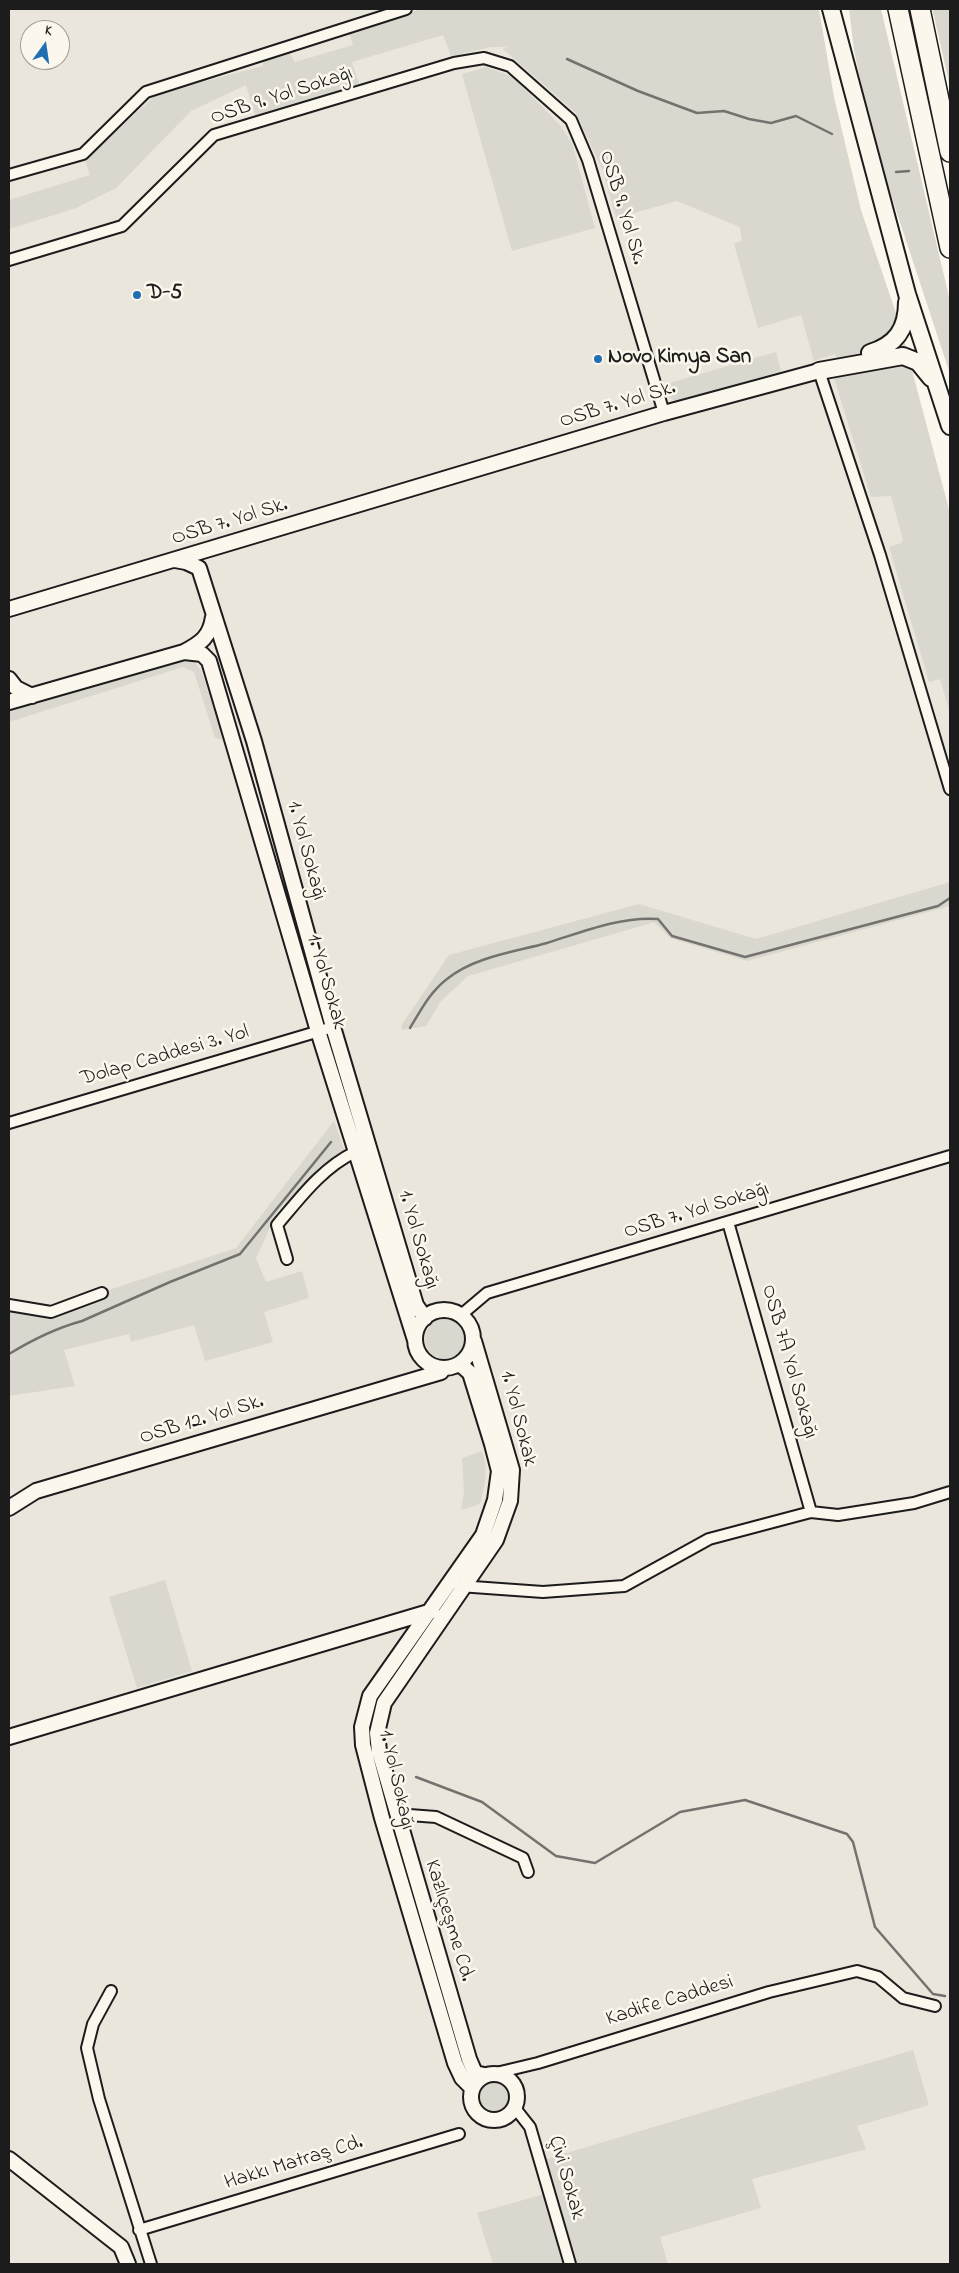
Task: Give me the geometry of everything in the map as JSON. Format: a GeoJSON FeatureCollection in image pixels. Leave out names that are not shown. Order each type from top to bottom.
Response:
{"type":"FeatureCollection","features":[{"type":"Feature","properties":{"kind":"highway"},"geometry":{"type":"LineString","coordinates":[[898,9],[950,248]]}},
{"type":"Feature","properties":{"kind":"highway"},"geometry":{"type":"LineString","coordinates":[[920,9],[950,152]]}},
{"type":"Feature","properties":{"kind":"main road"},"geometry":{"type":"LineString","coordinates":[[831,9],[907,294],[950,426]]}},
{"type":"Feature","properties":{"kind":"main road"},"geometry":{"type":"LineString","coordinates":[[836,33],[838,9]]}},
{"type":"Feature","properties":{"kind":"main road"},"geometry":{"type":"LineString","coordinates":[[819,371],[876,351],[893,342],[899,336],[905,321],[907,294]]}},
{"type":"Feature","properties":{"kind":"main road"},"geometry":{"type":"LineString","coordinates":[[819,371],[903,356],[918,362],[938,388]]}},
{"type":"Feature","properties":{"kind":"street"},"geometry":{"type":"LineString","coordinates":[[9,175],[83,154],[146,92],[406,9]]}},
{"type":"Feature","properties":{"kind":"street","name":"OSB 9. Yol Sokağı"},"geometry":{"type":"LineString","coordinates":[[9,260],[122,226],[214,135],[454,63],[484,58]]}},
{"type":"Feature","properties":{"kind":"street","name":"OSB 9. Yol Sk."},"geometry":{"type":"LineString","coordinates":[[484,58],[510,66],[571,120],[588,160],[664,412]]}},
{"type":"Feature","properties":{"kind":"street"},"geometry":{"type":"LineString","coordinates":[[819,371],[880,555],[950,789]]}},
{"type":"Feature","properties":{"kind":"street","name":"OSB 7. Yol Sk."},"geometry":{"type":"LineString","coordinates":[[9,608],[175,560],[664,412],[819,371]]}},
{"type":"Feature","properties":{"kind":"street"},"geometry":{"type":"LineString","coordinates":[[175,560],[186,562],[199,568],[209,549]]}},
{"type":"Feature","properties":{"kind":"street","name":"1. Yol Sokağı"},"geometry":{"type":"LineString","coordinates":[[199,568],[254,741],[333,1026],[416,1305],[425,1318]]}},
{"type":"Feature","properties":{"kind":"street"},"geometry":{"type":"LineString","coordinates":[[9,702],[184,652],[204,641],[211,630],[213,616]]}},
{"type":"Feature","properties":{"kind":"street","name":"1. Yol Sokak"},"geometry":{"type":"LineString","coordinates":[[184,652],[202,654],[209,661],[318,1031],[415,1340]]}},
{"type":"Feature","properties":{"kind":"street"},"geometry":{"type":"LineString","coordinates":[[9,678],[16,688],[32,696]]}},
{"type":"Feature","properties":{"kind":"street","name":"Dolap Caddesi 3. Yol"},"geometry":{"type":"LineString","coordinates":[[9,1123],[333,1026]]}},
{"type":"Feature","properties":{"kind":"street"},"geometry":{"type":"LineString","coordinates":[[287,1259],[277,1225],[311,1184],[355,1152]]}},
{"type":"Feature","properties":{"kind":"street","name":"OSB 7. Yol Sokağı"},"geometry":{"type":"LineString","coordinates":[[461,1315],[487,1293],[950,1156]]}},
{"type":"Feature","properties":{"kind":"street","name":"OSB 7A Yol Sokağı"},"geometry":{"type":"LineString","coordinates":[[728,1222],[812,1512]]}},
{"type":"Feature","properties":{"kind":"street"},"geometry":{"type":"LineString","coordinates":[[9,1305],[51,1312],[102,1293]]}},
{"type":"Feature","properties":{"kind":"street","name":"1. Yol Sokağı"},"geometry":{"type":"LineString","coordinates":[[415,1340],[419,1324],[425,1318],[442,1310],[461,1315]]}},
{"type":"Feature","properties":{"kind":"street"},"geometry":{"type":"LineString","coordinates":[[415,1340],[419,1355],[424,1361],[443,1369],[460,1364],[472,1350],[474,1341],[473,1331],[461,1315]]}},
{"type":"Feature","properties":{"kind":"street","name":"1. Yol Sokak"},"geometry":{"type":"LineString","coordinates":[[465,1587],[496,1540],[510,1501],[512,1470],[474,1341]]}},
{"type":"Feature","properties":{"kind":"street"},"geometry":{"type":"LineString","coordinates":[[410,1380],[424,1361]]}},
{"type":"Feature","properties":{"kind":"street","name":"1. Yol Sokağı"},"geometry":{"type":"LineString","coordinates":[[460,1364],[470,1373],[479,1396],[499,1471],[496,1500],[484,1534],[370,1696],[362,1727],[363,1745],[382,1818],[456,2063],[462,2078],[472,2088]]}},
{"type":"Feature","properties":{"kind":"street","name":"OSB 12. Yol Sk."},"geometry":{"type":"LineString","coordinates":[[9,1508],[36,1491],[441,1372],[443,1369]]}},
{"type":"Feature","properties":{"kind":"street"},"geometry":{"type":"LineString","coordinates":[[9,1498],[36,1491]]}},
{"type":"Feature","properties":{"kind":"street"},"geometry":{"type":"LineString","coordinates":[[450,1584],[465,1587],[543,1592],[624,1586],[708,1539],[812,1512],[838,1515],[914,1503],[950,1492]]}},
{"type":"Feature","properties":{"kind":"street","name":"Kazlıçeşme Cd."},"geometry":{"type":"LineString","coordinates":[[465,1587],[384,1703],[377,1733],[379,1751],[396,1814],[469,2059],[475,2073],[490,2074]]}},
{"type":"Feature","properties":{"kind":"street"},"geometry":{"type":"LineString","coordinates":[[9,1737],[430,1611],[447,1612]]}},
{"type":"Feature","properties":{"kind":"street"},"geometry":{"type":"LineString","coordinates":[[396,1814],[436,1817],[523,1858],[528,1872]]}},
{"type":"Feature","properties":{"kind":"street","name":"Kadife Caddesi"},"geometry":{"type":"LineString","coordinates":[[490,2074],[538,2063],[768,1992],[857,1970],[878,1978],[903,1998],[935,2006]]}},
{"type":"Feature","properties":{"kind":"street"},"geometry":{"type":"LineString","coordinates":[[111,1991],[93,2024],[87,2048],[99,2098],[151,2264]]}},
{"type":"Feature","properties":{"kind":"street"},"geometry":{"type":"LineString","coordinates":[[490,2074],[504,2075],[515,2085],[517,2100],[515,2108],[503,2118],[488,2120],[475,2111],[471,2104],[472,2088],[476,2080],[490,2074]]}},
{"type":"Feature","properties":{"kind":"street","name":"Çivi Sokak"},"geometry":{"type":"LineString","coordinates":[[515,2108],[530,2127],[570,2264]]}},
{"type":"Feature","properties":{"kind":"street","name":"Hakkı Matraş Cd."},"geometry":{"type":"LineString","coordinates":[[139,2230],[459,2134]]}},
{"type":"Feature","properties":{"kind":"street"},"geometry":{"type":"LineString","coordinates":[[9,2159],[121,2247],[128,2264]]}},
{"type":"Feature","properties":{"kind":"shaded area"},"geometry":{"type":"Polygon","coordinates":[[[9,9],[469,9],[874,327],[950,513],[950,2264],[9,2264],[9,9]]]}},
{"type":"Feature","properties":{"kind":"shaded area"},"geometry":{"type":"Polygon","coordinates":[[[421,9],[819,9],[834,97],[861,210],[900,325],[950,513],[950,713],[940,679],[929,682],[889,547],[901,543],[903,540],[891,496],[871,497],[834,378],[842,375],[835,354],[814,361],[801,315],[758,328],[734,244],[742,240],[740,227],[677,201],[616,218],[603,172],[576,113],[503,49],[507,47],[491,47],[451,56],[443,35],[352,62],[359,84],[255,115],[246,85],[191,111],[116,188],[76,208],[9,229],[9,200],[90,175],[85,160],[157,94],[263,66],[263,60],[290,53],[295,62],[353,45],[349,32],[421,9]]]}},
{"type":"Feature","properties":{"kind":"shaded area"},"geometry":{"type":"Polygon","coordinates":[[[849,9],[881,9],[950,301],[950,374],[872,137],[854,50],[849,9]]]}},
{"type":"Feature","properties":{"kind":"shaded area"},"geometry":{"type":"Polygon","coordinates":[[[932,9],[950,9],[950,87],[934,16],[932,9]]]}},
{"type":"Feature","properties":{"kind":"shaded area"},"geometry":{"type":"Polygon","coordinates":[[[486,67],[513,77],[560,125],[572,143],[595,228],[512,251],[462,74],[486,67]]]}},
{"type":"Feature","properties":{"kind":"shaded area"},"geometry":{"type":"Polygon","coordinates":[[[776,352],[781,371],[678,402],[670,398],[666,384],[776,352]]]}},
{"type":"Feature","properties":{"kind":"shaded area"},"geometry":{"type":"Polygon","coordinates":[[[184,661],[194,662],[201,670],[224,740],[215,738],[194,672],[183,667],[9,722],[9,711],[184,661]]]}},
{"type":"Feature","properties":{"kind":"shaded area"},"geometry":{"type":"Polygon","coordinates":[[[950,882],[950,906],[747,961],[670,938],[654,922],[468,976],[441,1001],[426,1026],[402,1030],[401,1026],[449,955],[639,904],[756,939],[950,882]]]}},
{"type":"Feature","properties":{"kind":"shaded area"},"geometry":{"type":"Polygon","coordinates":[[[334,1121],[345,1152],[308,1179],[277,1212],[256,1258],[266,1282],[302,1271],[309,1298],[264,1312],[273,1342],[205,1361],[194,1325],[131,1342],[129,1334],[64,1350],[75,1386],[9,1396],[9,1304],[45,1311],[236,1248],[334,1121]]]}},
{"type":"Feature","properties":{"kind":"shaded area"},"geometry":{"type":"Polygon","coordinates":[[[445,1319],[459,1325],[465,1339],[459,1353],[445,1359],[431,1353],[425,1339],[431,1325],[445,1319]]]}},
{"type":"Feature","properties":{"kind":"shaded area"},"geometry":{"type":"Polygon","coordinates":[[[482,1451],[486,1471],[480,1504],[461,1510],[464,1493],[462,1458],[482,1451]]]}},
{"type":"Feature","properties":{"kind":"shaded area"},"geometry":{"type":"Polygon","coordinates":[[[165,1580],[192,1671],[137,1688],[109,1597],[165,1580]]]}},
{"type":"Feature","properties":{"kind":"shaded area"},"geometry":{"type":"Polygon","coordinates":[[[913,2050],[929,2105],[857,2126],[866,2149],[752,2179],[761,2208],[660,2237],[668,2264],[493,2264],[477,2213],[555,2191],[546,2159],[913,2050]]]}},
{"type":"Feature","properties":{"kind":"shaded area"},"geometry":{"type":"Polygon","coordinates":[[[495,2081],[506,2085],[510,2096],[506,2107],[495,2111],[484,2107],[480,2096],[484,2085],[495,2081]]]}},
{"type":"Feature","properties":{"kind":"waterway"},"geometry":{"type":"LineString","coordinates":[[567,59],[638,91],[697,113],[724,111],[749,119],[771,123],[796,116],[832,134]]}},
{"type":"Feature","properties":{"kind":"waterway"},"geometry":{"type":"LineString","coordinates":[[896,172],[909,171]]}},
{"type":"Feature","properties":{"kind":"waterway"},"geometry":{"type":"LineString","coordinates":[[410,1028],[436,990],[447,979],[469,965],[616,922],[658,919],[672,936],[745,957],[938,906],[950,898]]}},
{"type":"Feature","properties":{"kind":"waterway"},"geometry":{"type":"LineString","coordinates":[[9,1354],[35,1339],[240,1254],[331,1142]]}},
{"type":"Feature","properties":{"kind":"waterway"},"geometry":{"type":"LineString","coordinates":[[416,1777],[482,1802],[556,1856],[595,1863],[680,1812],[745,1800],[847,1834],[853,1842],[875,1927],[933,1994],[945,1996]]}},
{"type":"Feature","properties":{"kind":"place","name":"D-5"},"geometry":{"type":"Point","coordinates":[137,295]}},
{"type":"Feature","properties":{"kind":"place","name":"Novo Kimya San"},"geometry":{"type":"Point","coordinates":[598,359]}}]}
